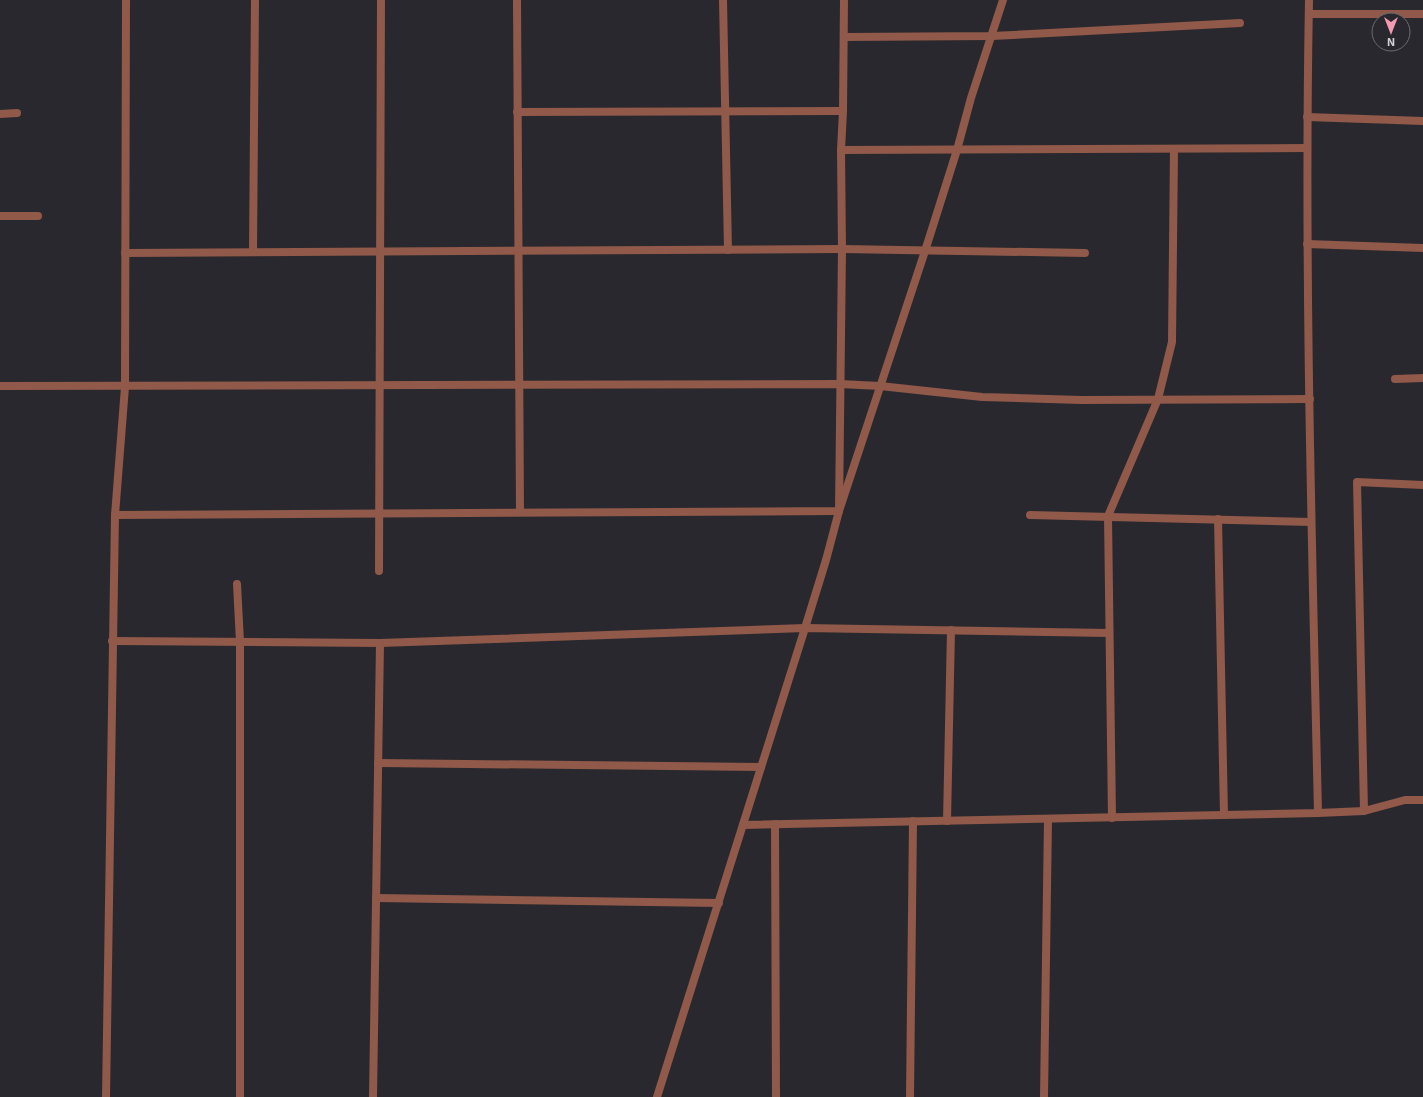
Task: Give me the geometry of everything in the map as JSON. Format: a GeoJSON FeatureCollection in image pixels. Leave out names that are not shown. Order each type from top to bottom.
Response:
{"type":"FeatureCollection","features":[{"type":"Feature","properties":{"kind":"street"},"geometry":{"type":"LineString","coordinates":[[106,1097],[115,515],[125,387],[126,0]]}},
{"type":"Feature","properties":{"kind":"street"},"geometry":{"type":"LineString","coordinates":[[253,252],[256,0]]}},
{"type":"Feature","properties":{"kind":"street"},"geometry":{"type":"LineString","coordinates":[[379,571],[381,0]]}},
{"type":"Feature","properties":{"kind":"street"},"geometry":{"type":"LineString","coordinates":[[517,0],[520,512]]}},
{"type":"Feature","properties":{"kind":"street"},"geometry":{"type":"LineString","coordinates":[[723,0],[728,250]]}},
{"type":"Feature","properties":{"kind":"street"},"geometry":{"type":"LineString","coordinates":[[839,511],[842,249],[841,150],[843,111],[844,0]]}},
{"type":"Feature","properties":{"kind":"street"},"geometry":{"type":"LineString","coordinates":[[657,1097],[805,628],[839,511],[925,251],[957,150],[971,98],[1003,0]]}},
{"type":"Feature","properties":{"kind":"street"},"geometry":{"type":"LineString","coordinates":[[1309,0],[1306,148],[1307,244],[1311,522],[1318,813]]}},
{"type":"Feature","properties":{"kind":"street"},"geometry":{"type":"LineString","coordinates":[[1308,14],[1423,14]]}},
{"type":"Feature","properties":{"kind":"street"},"geometry":{"type":"LineString","coordinates":[[844,37],[992,36],[1240,23]]}},
{"type":"Feature","properties":{"kind":"street"},"geometry":{"type":"LineString","coordinates":[[518,112],[843,111]]}},
{"type":"Feature","properties":{"kind":"street"},"geometry":{"type":"LineString","coordinates":[[0,114],[17,113]]}},
{"type":"Feature","properties":{"kind":"street"},"geometry":{"type":"LineString","coordinates":[[1307,117],[1423,121]]}},
{"type":"Feature","properties":{"kind":"street"},"geometry":{"type":"LineString","coordinates":[[841,150],[1306,148]]}},
{"type":"Feature","properties":{"kind":"street"},"geometry":{"type":"LineString","coordinates":[[1112,818],[1108,516],[1158,399],[1172,342],[1174,149]]}},
{"type":"Feature","properties":{"kind":"street"},"geometry":{"type":"LineString","coordinates":[[0,216],[38,216]]}},
{"type":"Feature","properties":{"kind":"street"},"geometry":{"type":"LineString","coordinates":[[1307,244],[1423,248]]}},
{"type":"Feature","properties":{"kind":"street"},"geometry":{"type":"LineString","coordinates":[[125,253],[842,249],[1085,253]]}},
{"type":"Feature","properties":{"kind":"street"},"geometry":{"type":"LineString","coordinates":[[1395,379],[1423,378]]}},
{"type":"Feature","properties":{"kind":"street"},"geometry":{"type":"LineString","coordinates":[[0,386],[125,387],[840,384],[880,386],[982,397],[1081,400],[1310,398]]}},
{"type":"Feature","properties":{"kind":"street"},"geometry":{"type":"LineString","coordinates":[[1364,811],[1357,482],[1423,485]]}},
{"type":"Feature","properties":{"kind":"street"},"geometry":{"type":"LineString","coordinates":[[115,515],[839,511]]}},
{"type":"Feature","properties":{"kind":"street"},"geometry":{"type":"LineString","coordinates":[[1030,515],[1311,522]]}},
{"type":"Feature","properties":{"kind":"street"},"geometry":{"type":"LineString","coordinates":[[1218,520],[1224,815]]}},
{"type":"Feature","properties":{"kind":"street"},"geometry":{"type":"LineString","coordinates":[[237,584],[240,642],[240,1097]]}},
{"type":"Feature","properties":{"kind":"street"},"geometry":{"type":"LineString","coordinates":[[112,641],[380,643],[805,628],[1109,632]]}},
{"type":"Feature","properties":{"kind":"street"},"geometry":{"type":"LineString","coordinates":[[947,821],[951,630]]}},
{"type":"Feature","properties":{"kind":"street"},"geometry":{"type":"LineString","coordinates":[[373,1097],[380,643]]}},
{"type":"Feature","properties":{"kind":"street"},"geometry":{"type":"LineString","coordinates":[[378,763],[761,767]]}},
{"type":"Feature","properties":{"kind":"street"},"geometry":{"type":"LineString","coordinates":[[743,825],[1318,813],[1364,811],[1406,800],[1423,800]]}},
{"type":"Feature","properties":{"kind":"street"},"geometry":{"type":"LineString","coordinates":[[1044,1097],[1048,819]]}},
{"type":"Feature","properties":{"kind":"street"},"geometry":{"type":"LineString","coordinates":[[910,1097],[913,822]]}},
{"type":"Feature","properties":{"kind":"street"},"geometry":{"type":"LineString","coordinates":[[775,824],[776,1097]]}},
{"type":"Feature","properties":{"kind":"street"},"geometry":{"type":"LineString","coordinates":[[376,898],[718,903]]}}]}
